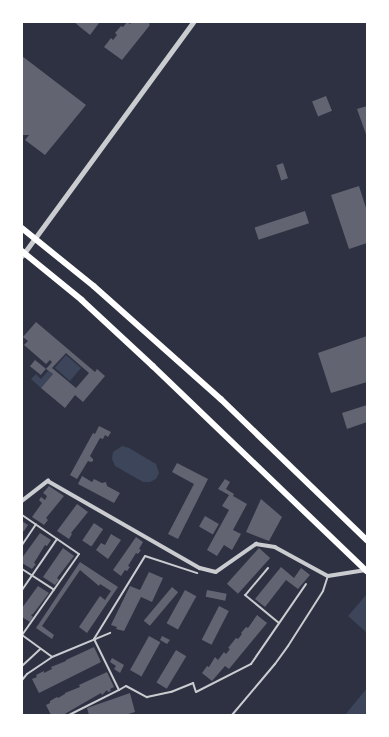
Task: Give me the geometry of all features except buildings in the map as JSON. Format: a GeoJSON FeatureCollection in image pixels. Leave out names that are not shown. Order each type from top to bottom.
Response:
{"type":"FeatureCollection","features":[{"type":"Feature","properties":{"kind":"main road"},"geometry":{"type":"LineString","coordinates":[[22,228],[94,286],[221,399],[367,540]]}},
{"type":"Feature","properties":{"kind":"main road"},"geometry":{"type":"LineString","coordinates":[[23,253],[82,300],[366,570]]}},
{"type":"Feature","properties":{"kind":"street"},"geometry":{"type":"LineString","coordinates":[[23,253],[36,238],[193,22]]}},
{"type":"Feature","properties":{"kind":"street"},"geometry":{"type":"LineString","coordinates":[[22,501],[48,481],[200,568],[216,572],[256,544],[276,547],[328,576],[366,570]]}},
{"type":"Feature","properties":{"kind":"lane"},"geometry":{"type":"LineString","coordinates":[[22,515],[79,554],[22,635],[52,657]]}},
{"type":"Feature","properties":{"kind":"lane"},"geometry":{"type":"LineString","coordinates":[[22,544],[36,524]]}},
{"type":"Feature","properties":{"kind":"lane"},"geometry":{"type":"LineString","coordinates":[[22,590],[57,539]]}},
{"type":"Feature","properties":{"kind":"lane"},"geometry":{"type":"LineString","coordinates":[[94,639],[145,556],[197,573]]}},
{"type":"Feature","properties":{"kind":"lane"},"geometry":{"type":"LineString","coordinates":[[268,568],[245,596],[279,623]]}},
{"type":"Feature","properties":{"kind":"lane"},"geometry":{"type":"LineString","coordinates":[[22,569],[54,590]]}},
{"type":"Feature","properties":{"kind":"lane"},"geometry":{"type":"LineString","coordinates":[[232,715],[275,664],[288,646],[323,591],[328,576]]}},
{"type":"Feature","properties":{"kind":"lane"},"geometry":{"type":"LineString","coordinates":[[69,715],[126,686],[147,697],[171,692],[192,683],[196,692],[250,664],[306,584]]}},
{"type":"Feature","properties":{"kind":"lane"},"geometry":{"type":"LineString","coordinates":[[22,680],[27,674],[52,657],[110,633]]}},
{"type":"Feature","properties":{"kind":"lane"},"geometry":{"type":"LineString","coordinates":[[94,639],[119,690]]}},
{"type":"Feature","properties":{"kind":"lane"},"geometry":{"type":"LineString","coordinates":[[22,666],[40,649]]}},
{"type":"Feature","properties":{"kind":"shaded area"},"geometry":{"type":"Polygon","coordinates":[[[66,355],[81,368],[70,381],[55,368],[66,355]]]}},
{"type":"Feature","properties":{"kind":"shaded area"},"geometry":{"type":"Polygon","coordinates":[[[48,371],[53,374],[41,388],[31,379],[36,374],[41,379],[48,371]]]}},
{"type":"Feature","properties":{"kind":"shaded area"},"geometry":{"type":"Polygon","coordinates":[[[122,446],[129,448],[156,464],[159,473],[156,479],[150,482],[143,482],[115,466],[112,459],[113,452],[122,446]]]}},
{"type":"Feature","properties":{"kind":"shaded area"},"geometry":{"type":"Polygon","coordinates":[[[367,594],[367,633],[348,616],[367,594]]]}},
{"type":"Feature","properties":{"kind":"shaded area"},"geometry":{"type":"Polygon","coordinates":[[[367,688],[367,715],[345,715],[367,688]]]}}]}
